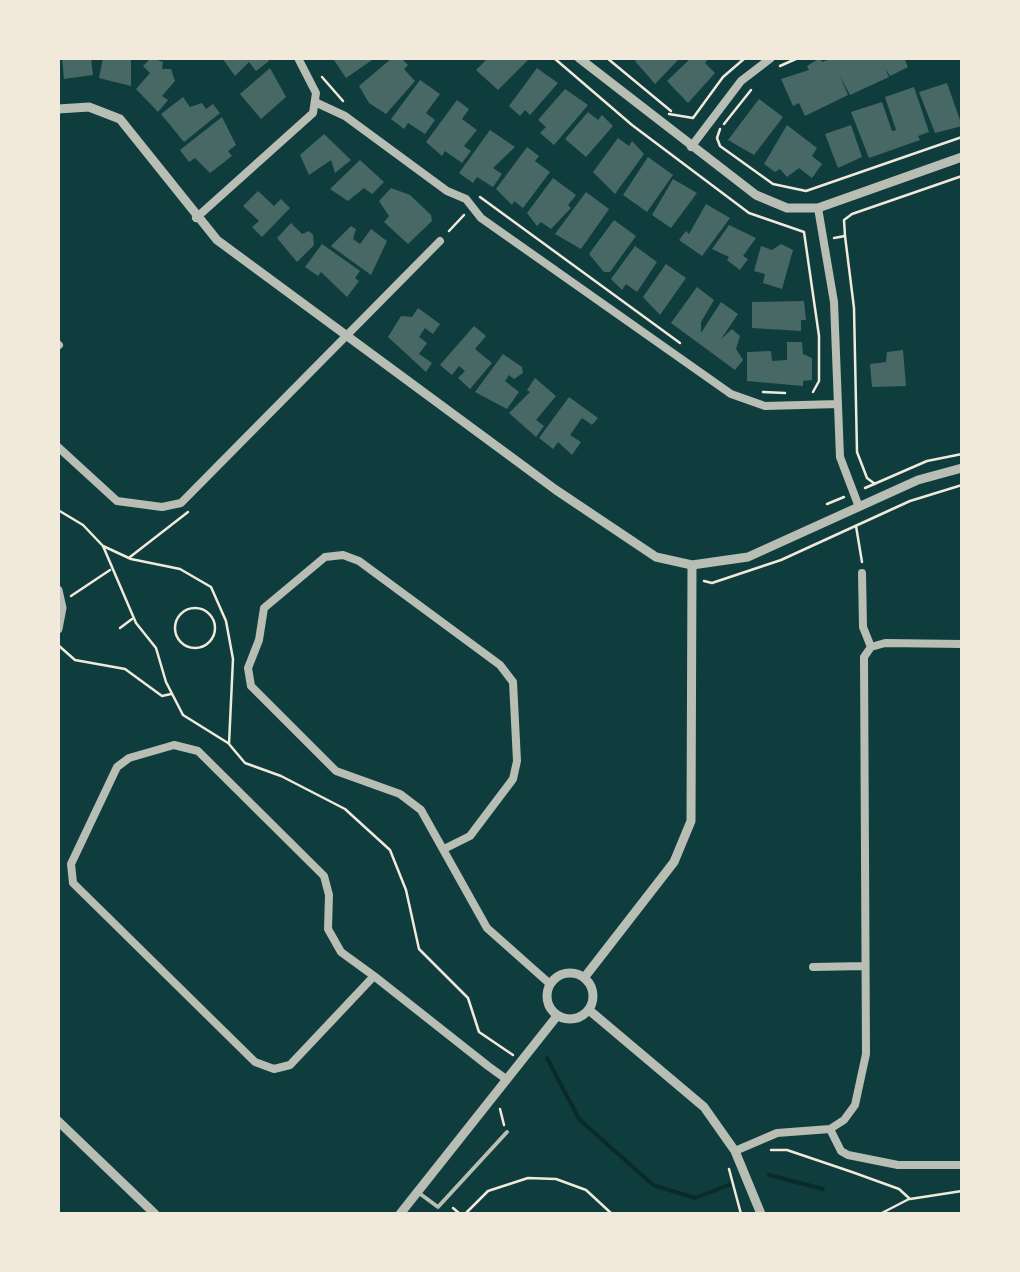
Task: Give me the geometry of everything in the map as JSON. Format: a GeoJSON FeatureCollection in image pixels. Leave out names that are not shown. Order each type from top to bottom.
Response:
{"type":"FeatureCollection","features":[{"type":"Feature","properties":{"kind":"street"},"geometry":{"type":"LineString","coordinates":[[196,218],[307,119],[317,103],[314,88],[298,58]]}},
{"type":"Feature","properties":{"kind":"street"},"geometry":{"type":"LineString","coordinates":[[579,58],[691,147],[770,202],[786,208],[818,208],[962,157]]}},
{"type":"Feature","properties":{"kind":"street"},"geometry":{"type":"LineString","coordinates":[[691,147],[741,81],[770,58]]}},
{"type":"Feature","properties":{"kind":"street"},"geometry":{"type":"LineString","coordinates":[[317,103],[345,116],[739,398],[765,406],[838,404]]}},
{"type":"Feature","properties":{"kind":"street"},"geometry":{"type":"LineString","coordinates":[[58,109],[89,106],[126,123],[196,218],[227,248],[642,550],[692,566],[748,557],[930,476],[962,468]]}},
{"type":"Feature","properties":{"kind":"street"},"geometry":{"type":"LineString","coordinates":[[818,208],[834,302],[840,457],[859,507]]}},
{"type":"Feature","properties":{"kind":"street"},"geometry":{"type":"LineString","coordinates":[[58,447],[117,501],[158,507],[181,503],[440,241]]}},
{"type":"Feature","properties":{"kind":"street"},"geometry":{"type":"LineString","coordinates":[[444,849],[472,833],[513,779],[517,761],[512,682],[500,666],[356,559],[343,555],[325,557],[264,608],[259,640],[248,668],[250,682],[336,770],[411,801],[444,849],[494,937],[550,984]]}},
{"type":"Feature","properties":{"kind":"street"},"geometry":{"type":"LineString","coordinates":[[584,978],[670,869],[691,820],[692,566]]}},
{"type":"Feature","properties":{"kind":"street"},"geometry":{"type":"LineString","coordinates":[[735,1151],[776,1134],[830,1129],[848,1117],[860,1091],[866,1054],[864,665],[871,647],[863,627],[862,573]]}},
{"type":"Feature","properties":{"kind":"street"},"geometry":{"type":"LineString","coordinates":[[58,590],[62,602],[58,630]]}},
{"type":"Feature","properties":{"kind":"street"},"geometry":{"type":"LineString","coordinates":[[871,647],[962,644]]}},
{"type":"Feature","properties":{"kind":"street"},"geometry":{"type":"LineString","coordinates":[[374,976],[295,1062],[280,1069],[263,1067],[78,890],[71,864],[120,764],[178,744],[198,751],[320,871],[328,889],[330,938],[506,1078]]}},
{"type":"Feature","properties":{"kind":"street"},"geometry":{"type":"LineString","coordinates":[[813,966],[865,966]]}},
{"type":"Feature","properties":{"kind":"street"},"geometry":{"type":"LineString","coordinates":[[557,1016],[546,998],[550,984],[562,974],[584,978]]}},
{"type":"Feature","properties":{"kind":"street"},"geometry":{"type":"LineString","coordinates":[[557,1016],[577,1018],[588,1010],[593,996],[584,978]]}},
{"type":"Feature","properties":{"kind":"street"},"geometry":{"type":"LineString","coordinates":[[588,1010],[682,1084],[735,1151],[761,1214]]}},
{"type":"Feature","properties":{"kind":"street"},"geometry":{"type":"LineString","coordinates":[[400,1214],[519,1059],[557,1016]]}},
{"type":"Feature","properties":{"kind":"street"},"geometry":{"type":"LineString","coordinates":[[58,1121],[149,1212]]}},
{"type":"Feature","properties":{"kind":"street"},"geometry":{"type":"LineString","coordinates":[[830,1129],[841,1152],[848,1155],[898,1166],[962,1165]]}},
{"type":"Feature","properties":{"kind":"lane"},"geometry":{"type":"LineString","coordinates":[[418,1192],[438,1208],[507,1132]]}},
{"type":"Feature","properties":{"kind":"path"},"geometry":{"type":"LineString","coordinates":[[554,58],[632,125],[749,213],[804,232],[819,356],[818,387],[809,393]]}},
{"type":"Feature","properties":{"kind":"path"},"geometry":{"type":"LineString","coordinates":[[607,58],[672,112]]}},
{"type":"Feature","properties":{"kind":"path"},"geometry":{"type":"LineString","coordinates":[[724,124],[703,107],[745,58]]}},
{"type":"Feature","properties":{"kind":"path"},"geometry":{"type":"LineString","coordinates":[[769,74],[798,58]]}},
{"type":"Feature","properties":{"kind":"path"},"geometry":{"type":"LineString","coordinates":[[317,68],[342,101],[356,110]]}},
{"type":"Feature","properties":{"kind":"path"},"geometry":{"type":"LineString","coordinates":[[761,81],[724,124],[717,138],[720,146],[773,184],[796,191],[816,190],[962,138]]}},
{"type":"Feature","properties":{"kind":"path"},"geometry":{"type":"LineString","coordinates":[[875,484],[867,478],[858,452],[854,308],[844,220],[962,176]]}},
{"type":"Feature","properties":{"kind":"path"},"geometry":{"type":"LineString","coordinates":[[472,192],[680,343]]}},
{"type":"Feature","properties":{"kind":"path"},"geometry":{"type":"LineString","coordinates":[[440,241],[472,207]]}},
{"type":"Feature","properties":{"kind":"path"},"geometry":{"type":"LineString","coordinates":[[824,240],[844,236]]}},
{"type":"Feature","properties":{"kind":"path"},"geometry":{"type":"LineString","coordinates":[[749,390],[794,393]]}},
{"type":"Feature","properties":{"kind":"path"},"geometry":{"type":"LineString","coordinates":[[828,504],[927,461],[962,454]]}},
{"type":"Feature","properties":{"kind":"path"},"geometry":{"type":"LineString","coordinates":[[712,583],[782,560],[922,496],[962,485]]}},
{"type":"Feature","properties":{"kind":"path"},"geometry":{"type":"LineString","coordinates":[[128,558],[190,514],[181,503]]}},
{"type":"Feature","properties":{"kind":"path"},"geometry":{"type":"LineString","coordinates":[[58,510],[83,525],[102,546],[134,618],[156,648],[183,714],[219,735],[244,763],[281,776],[345,808],[390,850],[406,890],[419,949],[468,998],[480,1032],[519,1059]]}},
{"type":"Feature","properties":{"kind":"path"},"geometry":{"type":"LineString","coordinates":[[856,526],[864,552],[862,573]]}},
{"type":"Feature","properties":{"kind":"path"},"geometry":{"type":"LineString","coordinates":[[102,546],[128,558],[180,569],[211,587],[226,621],[233,659],[229,744]]}},
{"type":"Feature","properties":{"kind":"path"},"geometry":{"type":"LineString","coordinates":[[62,602],[112,569]]}},
{"type":"Feature","properties":{"kind":"path"},"geometry":{"type":"LineString","coordinates":[[184,610],[204,610],[213,618],[214,637],[198,648],[184,646],[176,635],[176,621],[184,610]]}},
{"type":"Feature","properties":{"kind":"path"},"geometry":{"type":"LineString","coordinates":[[120,628],[134,618]]}},
{"type":"Feature","properties":{"kind":"path"},"geometry":{"type":"LineString","coordinates":[[58,645],[75,660],[125,669],[162,696],[172,694]]}},
{"type":"Feature","properties":{"kind":"path"},"geometry":{"type":"LineString","coordinates":[[198,751],[219,735]]}},
{"type":"Feature","properties":{"kind":"path"},"geometry":{"type":"LineString","coordinates":[[768,1150],[787,1150],[852,1172],[899,1189],[910,1199]]}},
{"type":"Feature","properties":{"kind":"path"},"geometry":{"type":"LineString","coordinates":[[445,1200],[463,1214],[488,1191],[528,1178],[556,1179],[586,1190],[612,1214]]}},
{"type":"Feature","properties":{"kind":"path"},"geometry":{"type":"LineString","coordinates":[[880,1214],[910,1199],[962,1191]]}},
{"type":"Feature","properties":{"kind":"building"},"geometry":{"type":"Polygon","coordinates":[[[62,58],[91,58],[93,75],[64,79],[62,58]]]}},
{"type":"Feature","properties":{"kind":"building"},"geometry":{"type":"Polygon","coordinates":[[[103,58],[131,58],[131,86],[99,78],[103,58]]]}},
{"type":"Feature","properties":{"kind":"building"},"geometry":{"type":"Polygon","coordinates":[[[151,58],[163,62],[162,69],[171,69],[175,81],[162,96],[168,100],[158,112],[136,89],[150,73],[143,66],[151,58]]]}},
{"type":"Feature","properties":{"kind":"building"},"geometry":{"type":"Polygon","coordinates":[[[222,58],[269,61],[256,71],[249,62],[235,76],[222,58]]]}},
{"type":"Feature","properties":{"kind":"building"},"geometry":{"type":"Polygon","coordinates":[[[375,58],[346,78],[334,60],[375,58]]]}},
{"type":"Feature","properties":{"kind":"building"},"geometry":{"type":"Polygon","coordinates":[[[392,58],[401,58],[408,65],[404,69],[415,81],[386,114],[369,103],[359,86],[392,58]]]}},
{"type":"Feature","properties":{"kind":"building"},"geometry":{"type":"Polygon","coordinates":[[[488,58],[530,58],[498,90],[476,70],[488,58]]]}},
{"type":"Feature","properties":{"kind":"building"},"geometry":{"type":"Polygon","coordinates":[[[680,58],[655,84],[635,61],[680,58]]]}},
{"type":"Feature","properties":{"kind":"building"},"geometry":{"type":"Polygon","coordinates":[[[691,58],[709,58],[705,63],[715,73],[688,103],[667,81],[691,58]]]}},
{"type":"Feature","properties":{"kind":"building"},"geometry":{"type":"Polygon","coordinates":[[[820,58],[822,62],[832,58],[904,58],[908,67],[890,76],[885,68],[889,77],[850,95],[840,76],[848,95],[805,116],[799,103],[793,106],[781,79],[809,70],[807,66],[820,58]]]}},
{"type":"Feature","properties":{"kind":"building"},"geometry":{"type":"Polygon","coordinates":[[[270,68],[286,97],[261,119],[240,94],[270,68]]]}},
{"type":"Feature","properties":{"kind":"building"},"geometry":{"type":"Polygon","coordinates":[[[537,68],[558,83],[530,115],[525,110],[520,116],[509,106],[537,68]]]}},
{"type":"Feature","properties":{"kind":"building"},"geometry":{"type":"Polygon","coordinates":[[[420,80],[440,94],[426,113],[435,120],[425,134],[408,123],[404,129],[391,119],[420,80]]]}},
{"type":"Feature","properties":{"kind":"building"},"geometry":{"type":"Polygon","coordinates":[[[947,83],[962,126],[935,133],[919,92],[947,83]]]}},
{"type":"Feature","properties":{"kind":"building"},"geometry":{"type":"Polygon","coordinates":[[[914,87],[929,132],[918,136],[920,140],[869,158],[851,112],[882,102],[892,131],[896,130],[885,97],[914,87]]]}},
{"type":"Feature","properties":{"kind":"building"},"geometry":{"type":"Polygon","coordinates":[[[565,89],[588,105],[554,145],[540,133],[546,127],[538,120],[565,89]]]}},
{"type":"Feature","properties":{"kind":"building"},"geometry":{"type":"Polygon","coordinates":[[[183,97],[190,107],[202,103],[206,109],[213,104],[220,113],[184,142],[161,114],[183,97]]]}},
{"type":"Feature","properties":{"kind":"building"},"geometry":{"type":"Polygon","coordinates":[[[759,99],[783,117],[754,155],[728,140],[759,99]]]}},
{"type":"Feature","properties":{"kind":"building"},"geometry":{"type":"Polygon","coordinates":[[[457,100],[469,109],[462,119],[477,130],[464,146],[471,151],[462,163],[445,151],[442,156],[426,142],[457,100]]]}},
{"type":"Feature","properties":{"kind":"building"},"geometry":{"type":"Polygon","coordinates":[[[588,112],[598,120],[602,115],[613,126],[586,157],[565,139],[588,112]]]}},
{"type":"Feature","properties":{"kind":"building"},"geometry":{"type":"Polygon","coordinates":[[[222,117],[236,145],[228,151],[232,156],[210,173],[195,158],[189,162],[180,150],[222,117]]]}},
{"type":"Feature","properties":{"kind":"building"},"geometry":{"type":"Polygon","coordinates":[[[787,125],[817,148],[812,156],[822,164],[812,178],[799,168],[787,177],[780,169],[775,172],[764,164],[787,125]]]}},
{"type":"Feature","properties":{"kind":"building"},"geometry":{"type":"Polygon","coordinates":[[[851,125],[862,157],[838,168],[825,134],[851,125]]]}},
{"type":"Feature","properties":{"kind":"building"},"geometry":{"type":"Polygon","coordinates":[[[490,130],[515,147],[493,168],[502,174],[493,187],[477,177],[473,183],[459,173],[490,130]]]}},
{"type":"Feature","properties":{"kind":"building"},"geometry":{"type":"Polygon","coordinates":[[[324,134],[351,160],[335,173],[331,160],[309,175],[300,155],[324,134]]]}},
{"type":"Feature","properties":{"kind":"building"},"geometry":{"type":"Polygon","coordinates":[[[618,138],[629,146],[632,141],[644,154],[615,194],[593,172],[618,138]]]}},
{"type":"Feature","properties":{"kind":"building"},"geometry":{"type":"Polygon","coordinates":[[[527,147],[539,156],[535,161],[550,172],[523,208],[514,201],[512,205],[496,189],[527,147]]]}},
{"type":"Feature","properties":{"kind":"building"},"geometry":{"type":"Polygon","coordinates":[[[648,157],[673,175],[647,212],[623,195],[648,157]]]}},
{"type":"Feature","properties":{"kind":"building"},"geometry":{"type":"Polygon","coordinates":[[[360,160],[384,182],[372,194],[364,188],[348,201],[330,189],[360,160]]]}},
{"type":"Feature","properties":{"kind":"building"},"geometry":{"type":"Polygon","coordinates":[[[553,178],[576,195],[568,205],[571,208],[551,229],[541,222],[537,226],[527,213],[553,178]]]}},
{"type":"Feature","properties":{"kind":"building"},"geometry":{"type":"Polygon","coordinates":[[[673,179],[697,193],[671,228],[652,215],[673,179]]]}},
{"type":"Feature","properties":{"kind":"building"},"geometry":{"type":"Polygon","coordinates":[[[391,188],[410,195],[431,215],[432,221],[408,244],[384,222],[389,216],[379,201],[391,188]]]}},
{"type":"Feature","properties":{"kind":"building"},"geometry":{"type":"Polygon","coordinates":[[[258,191],[274,206],[281,199],[290,208],[262,237],[252,227],[259,221],[243,206],[258,191]]]}},
{"type":"Feature","properties":{"kind":"building"},"geometry":{"type":"Polygon","coordinates":[[[586,192],[609,209],[581,249],[555,234],[586,192]]]}},
{"type":"Feature","properties":{"kind":"building"},"geometry":{"type":"Polygon","coordinates":[[[706,204],[730,218],[702,256],[679,240],[686,231],[689,234],[706,204]]]}},
{"type":"Feature","properties":{"kind":"building"},"geometry":{"type":"Polygon","coordinates":[[[614,220],[636,236],[610,272],[604,272],[589,254],[614,220]]]}},
{"type":"Feature","properties":{"kind":"building"},"geometry":{"type":"Polygon","coordinates":[[[291,223],[302,234],[309,231],[313,235],[314,245],[297,262],[277,238],[291,223]]]}},
{"type":"Feature","properties":{"kind":"building"},"geometry":{"type":"Polygon","coordinates":[[[729,225],[756,238],[743,256],[748,259],[740,270],[727,260],[729,257],[712,249],[729,225]]]}},
{"type":"Feature","properties":{"kind":"building"},"geometry":{"type":"Polygon","coordinates":[[[351,226],[356,229],[353,239],[360,244],[371,229],[387,241],[371,275],[331,246],[351,226]]]}},
{"type":"Feature","properties":{"kind":"building"},"geometry":{"type":"Polygon","coordinates":[[[322,244],[360,271],[355,278],[359,281],[347,297],[321,272],[318,276],[305,267],[322,244]]]}},
{"type":"Feature","properties":{"kind":"building"},"geometry":{"type":"Polygon","coordinates":[[[781,244],[793,250],[782,289],[763,283],[765,274],[754,271],[761,246],[772,250],[781,244]]]}},
{"type":"Feature","properties":{"kind":"building"},"geometry":{"type":"Polygon","coordinates":[[[635,246],[657,262],[637,292],[626,284],[622,290],[611,279],[635,246]]]}},
{"type":"Feature","properties":{"kind":"building"},"geometry":{"type":"Polygon","coordinates":[[[666,264],[686,278],[660,315],[643,297],[666,264]]]}},
{"type":"Feature","properties":{"kind":"building"},"geometry":{"type":"Polygon","coordinates":[[[697,287],[714,300],[701,322],[701,333],[721,302],[738,314],[721,339],[732,329],[740,336],[736,349],[743,360],[735,370],[671,323],[697,287]]]}},
{"type":"Feature","properties":{"kind":"building"},"geometry":{"type":"Polygon","coordinates":[[[804,301],[806,320],[801,320],[801,331],[752,328],[752,302],[804,301]]]}},
{"type":"Feature","properties":{"kind":"building"},"geometry":{"type":"Polygon","coordinates":[[[418,308],[440,324],[433,334],[425,328],[419,337],[427,343],[419,354],[432,363],[426,372],[388,337],[401,316],[412,317],[418,308]]]}},
{"type":"Feature","properties":{"kind":"building"},"geometry":{"type":"Polygon","coordinates":[[[474,326],[486,336],[475,349],[492,363],[470,389],[458,378],[465,371],[459,366],[452,375],[440,365],[474,326]]]}},
{"type":"Feature","properties":{"kind":"building"},"geometry":{"type":"Polygon","coordinates":[[[787,342],[802,342],[803,354],[812,358],[812,380],[803,381],[803,386],[747,381],[747,352],[771,351],[772,361],[787,360],[787,342]]]}},
{"type":"Feature","properties":{"kind":"building"},"geometry":{"type":"Polygon","coordinates":[[[903,350],[906,386],[872,387],[870,364],[886,362],[887,352],[903,350]]]}},
{"type":"Feature","properties":{"kind":"building"},"geometry":{"type":"Polygon","coordinates":[[[503,354],[522,367],[523,373],[514,379],[509,375],[505,381],[519,392],[507,409],[475,392],[503,354]]]}},
{"type":"Feature","properties":{"kind":"building"},"geometry":{"type":"Polygon","coordinates":[[[535,378],[556,396],[536,420],[544,426],[536,437],[509,413],[530,392],[527,390],[535,378]]]}},
{"type":"Feature","properties":{"kind":"building"},"geometry":{"type":"Polygon","coordinates":[[[569,397],[598,418],[592,425],[582,418],[570,435],[581,442],[572,455],[558,442],[553,449],[539,438],[569,397]]]}},
{"type":"Feature","properties":{"kind":"waterway"},"geometry":{"type":"LineString","coordinates":[[547,1058],[579,1119],[653,1185],[695,1198],[729,1185]]}},
{"type":"Feature","properties":{"kind":"waterway"},"geometry":{"type":"LineString","coordinates":[[769,1175],[823,1189]]}}]}
